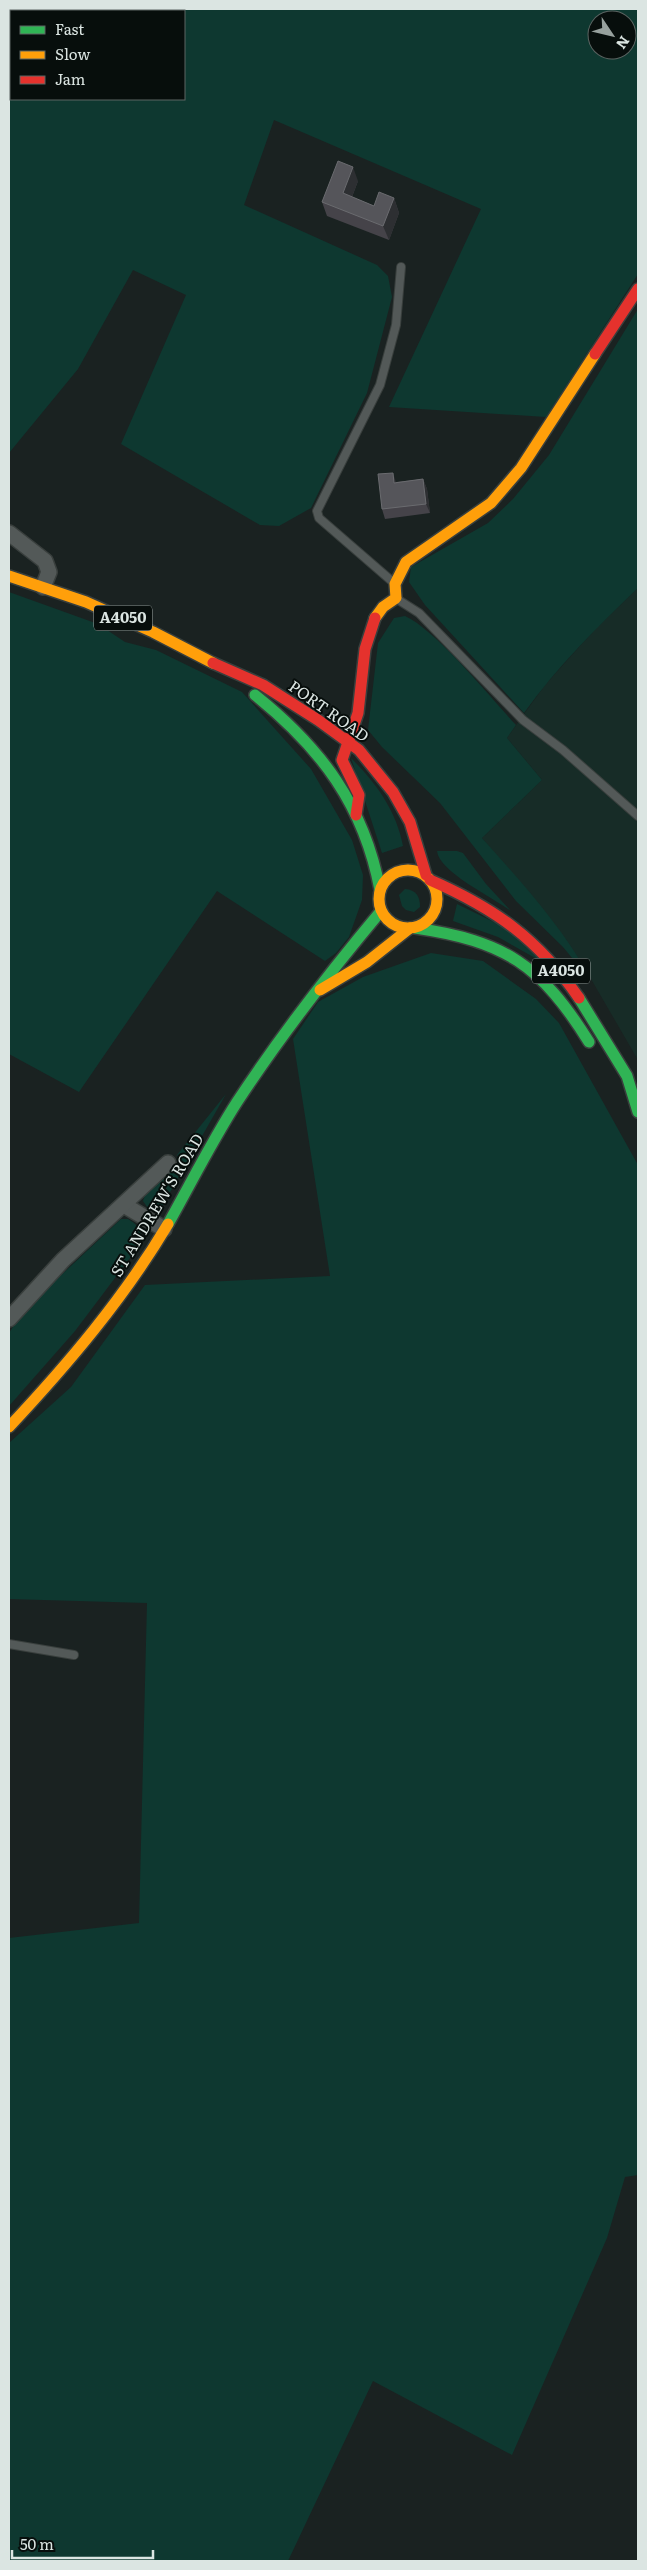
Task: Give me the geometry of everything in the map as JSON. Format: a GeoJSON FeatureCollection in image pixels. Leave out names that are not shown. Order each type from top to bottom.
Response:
{"type":"FeatureCollection","features":[{"type":"Feature","properties":{"kind":"main road"},"geometry":{"type":"LineString","coordinates":[[356,815],[359,795],[342,760],[358,712],[369,630],[384,604],[396,598],[395,584],[406,562],[491,503],[515,475],[598,353],[638,289]]}},
{"type":"Feature","properties":{"kind":"main road","name":"PORT ROAD"},"geometry":{"type":"LineString","coordinates":[[9,576],[44,587],[122,617],[232,673],[264,685],[359,750],[393,792],[410,822],[428,878]]}},
{"type":"Feature","properties":{"kind":"main road","name":"PORT ROAD"},"geometry":{"type":"LineString","coordinates":[[232,673],[280,715],[318,753],[356,815],[373,856],[380,890]]}},
{"type":"Feature","properties":{"kind":"main road"},"geometry":{"type":"LineString","coordinates":[[416,870],[428,878],[435,886],[438,896],[437,906],[433,915],[424,924],[412,928],[395,925],[382,911],[379,901],[380,890],[384,882],[396,872],[416,870]]}},
{"type":"Feature","properties":{"kind":"main road","name":"A4050"},"geometry":{"type":"LineString","coordinates":[[428,878],[462,893],[493,910],[515,925],[548,955],[576,991],[630,1082],[638,1114]]}},
{"type":"Feature","properties":{"kind":"main road","name":"ST ANDREW'S ROAD"},"geometry":{"type":"LineString","coordinates":[[9,1427],[96,1327],[164,1229],[236,1103],[284,1033],[319,990],[335,966],[382,911]]}},
{"type":"Feature","properties":{"kind":"main road","name":"A4050"},"geometry":{"type":"LineString","coordinates":[[412,928],[471,937],[516,957],[561,1000],[596,1055]]}},
{"type":"Feature","properties":{"kind":"main road","name":"ST ANDREW'S ROAD"},"geometry":{"type":"LineString","coordinates":[[319,990],[355,971],[391,946],[412,928]]}},
{"type":"Feature","properties":{"kind":"main road","name":"A4050"},"geometry":{"type":"LineString","coordinates":[[622,1096],[638,1114]]}},
{"type":"Feature","properties":{"kind":"street"},"geometry":{"type":"LineString","coordinates":[[9,533],[45,561],[49,572],[44,587]]}},
{"type":"Feature","properties":{"kind":"street"},"geometry":{"type":"LineString","coordinates":[[9,1319],[62,1260],[168,1163]]}},
{"type":"Feature","properties":{"kind":"street"},"geometry":{"type":"LineString","coordinates":[[124,1205],[164,1229]]}},
{"type":"Feature","properties":{"kind":"lane"},"geometry":{"type":"LineString","coordinates":[[395,584],[319,518],[318,511],[380,385],[396,326],[401,267]]}},
{"type":"Feature","properties":{"kind":"lane"},"geometry":{"type":"LineString","coordinates":[[396,598],[419,614],[522,720],[563,750],[638,816]]}},
{"type":"Feature","properties":{"kind":"lane"},"geometry":{"type":"LineString","coordinates":[[9,1644],[74,1655]]}},
{"type":"Feature","properties":{"kind":"shaded area"},"geometry":{"type":"Polygon","coordinates":[[[638,588],[638,1060],[580,960],[482,838],[542,780],[507,738],[545,685],[597,627],[638,588]]]}},
{"type":"Feature","properties":{"kind":"green space"},"geometry":{"type":"Polygon","coordinates":[[[9,9],[638,9],[638,274],[546,417],[389,407],[481,209],[274,120],[244,205],[377,265],[388,276],[392,297],[367,393],[311,508],[279,526],[260,525],[121,444],[186,295],[133,270],[78,369],[9,453],[9,9]]]}},
{"type":"Feature","properties":{"kind":"green space"},"geometry":{"type":"Polygon","coordinates":[[[638,309],[638,588],[578,648],[524,713],[425,605],[409,582],[411,567],[488,523],[513,499],[549,455],[638,309]]]}},
{"type":"Feature","properties":{"kind":"green space"},"geometry":{"type":"Polygon","coordinates":[[[9,592],[98,624],[125,642],[156,650],[242,692],[311,769],[352,840],[363,875],[362,900],[349,937],[336,953],[325,961],[217,891],[79,1092],[9,1054],[9,592]]]}},
{"type":"Feature","properties":{"kind":"green space"},"geometry":{"type":"Polygon","coordinates":[[[405,616],[432,635],[447,649],[516,725],[507,738],[542,780],[482,838],[552,920],[577,956],[588,974],[587,976],[563,947],[516,901],[440,803],[382,747],[368,730],[378,643],[394,618],[405,616]]]}},
{"type":"Feature","properties":{"kind":"green space"},"geometry":{"type":"Polygon","coordinates":[[[351,758],[369,777],[384,798],[400,833],[403,846],[382,853],[351,758]]]}},
{"type":"Feature","properties":{"kind":"green space"},"geometry":{"type":"Polygon","coordinates":[[[437,851],[457,851],[463,853],[486,884],[511,911],[457,876],[440,859],[437,851]]]}},
{"type":"Feature","properties":{"kind":"green space"},"geometry":{"type":"Polygon","coordinates":[[[405,889],[415,892],[418,897],[420,907],[414,912],[406,910],[402,906],[399,895],[405,889]]]}},
{"type":"Feature","properties":{"kind":"green space"},"geometry":{"type":"Polygon","coordinates":[[[457,904],[502,926],[544,963],[498,937],[453,921],[457,904]]]}},
{"type":"Feature","properties":{"kind":"green space"},"geometry":{"type":"Polygon","coordinates":[[[431,953],[483,961],[536,999],[559,1023],[638,1165],[638,2175],[625,2177],[607,2238],[512,2455],[373,2381],[288,2561],[9,2561],[9,1938],[139,1923],[147,1603],[9,1599],[9,1443],[71,1387],[145,1285],[330,1276],[293,1039],[318,1002],[363,977],[431,953]]]}},
{"type":"Feature","properties":{"kind":"green space"},"geometry":{"type":"Polygon","coordinates":[[[226,1094],[161,1208],[156,1211],[148,1208],[143,1201],[146,1192],[181,1161],[177,1155],[226,1094]]]}},
{"type":"Feature","properties":{"kind":"green space"},"geometry":{"type":"Polygon","coordinates":[[[121,1219],[128,1219],[139,1229],[141,1237],[139,1245],[75,1331],[9,1406],[9,1333],[24,1310],[121,1219]]]}},
{"type":"Feature","properties":{"kind":"building"},"geometry":{"type":"Polygon","coordinates":[[[338,161],[353,167],[343,193],[374,206],[379,192],[394,198],[383,226],[322,202],[338,161]]]}},
{"type":"Feature","properties":{"kind":"building"},"geometry":{"type":"Polygon","coordinates":[[[393,473],[394,483],[423,479],[426,504],[382,509],[378,474],[393,473]]]}},
{"type":"Feature","properties":{"kind":"traffic: fast"},"geometry":{"type":"LineString","coordinates":[[255,695],[300,736],[336,780],[351,805],[363,831],[373,859],[380,890]]}},
{"type":"Feature","properties":{"kind":"traffic: fast"},"geometry":{"type":"LineString","coordinates":[[168,1224],[219,1132],[271,1052],[306,1004],[381,911]]}},
{"type":"Feature","properties":{"kind":"traffic: fast"},"geometry":{"type":"LineString","coordinates":[[415,928],[473,940],[497,949],[518,961],[537,976],[554,994],[589,1042]]}},
{"type":"Feature","properties":{"kind":"traffic: fast"},"geometry":{"type":"LineString","coordinates":[[579,998],[627,1076],[638,1112]]}},
{"type":"Feature","properties":{"kind":"traffic: slow"},"geometry":{"type":"LineString","coordinates":[[375,618],[383,607],[396,598],[395,584],[406,562],[491,503],[521,468],[595,354]]}},
{"type":"Feature","properties":{"kind":"traffic: slow"},"geometry":{"type":"LineString","coordinates":[[9,576],[86,602],[153,632],[213,663]]}},
{"type":"Feature","properties":{"kind":"traffic: slow"},"geometry":{"type":"LineString","coordinates":[[402,870],[414,870],[429,878],[437,893],[437,899],[437,905],[429,920],[414,928],[402,928],[387,920],[379,905],[379,893],[387,878],[402,870]]}},
{"type":"Feature","properties":{"kind":"traffic: slow"},"geometry":{"type":"LineString","coordinates":[[320,990],[367,962],[410,928]]}},
{"type":"Feature","properties":{"kind":"traffic: slow"},"geometry":{"type":"LineString","coordinates":[[9,1427],[94,1330],[133,1278],[168,1224]]}},
{"type":"Feature","properties":{"kind":"traffic: jam"},"geometry":{"type":"LineString","coordinates":[[595,354],[638,289]]}},
{"type":"Feature","properties":{"kind":"traffic: jam"},"geometry":{"type":"LineString","coordinates":[[356,815],[359,795],[342,760],[358,713],[365,649],[375,618]]}},
{"type":"Feature","properties":{"kind":"traffic: jam"},"geometry":{"type":"LineString","coordinates":[[213,663],[263,685],[318,720],[359,750],[393,792],[410,822],[426,875]]}},
{"type":"Feature","properties":{"kind":"traffic: jam"},"geometry":{"type":"LineString","coordinates":[[430,880],[475,902],[514,928],[548,959],[579,998]]}}]}
